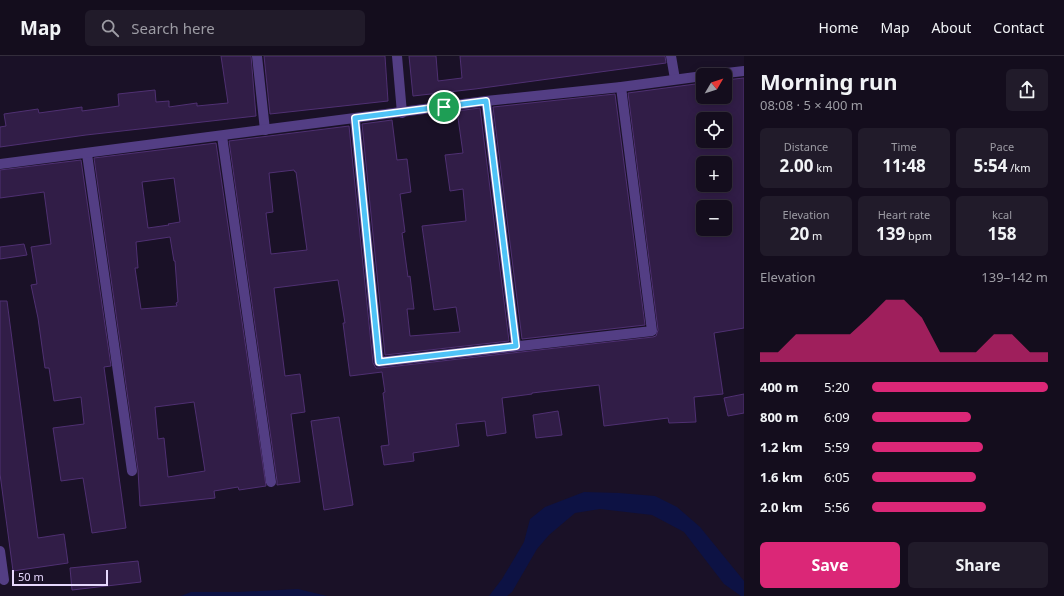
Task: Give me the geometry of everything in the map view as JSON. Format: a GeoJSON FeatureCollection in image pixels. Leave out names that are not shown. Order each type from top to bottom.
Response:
{"type":"FeatureCollection","features":[{"type":"Feature","properties":{"kind":"street"},"geometry":{"type":"LineString","coordinates":[[257,56],[266,130]]}},
{"type":"Feature","properties":{"kind":"street"},"geometry":{"type":"LineString","coordinates":[[397,56],[402,113]]}},
{"type":"Feature","properties":{"kind":"street"},"geometry":{"type":"LineString","coordinates":[[671,56],[675,79]]}},
{"type":"Feature","properties":{"kind":"street"},"geometry":{"type":"LineString","coordinates":[[732,72],[744,71]]}},
{"type":"Feature","properties":{"kind":"street"},"geometry":{"type":"LineString","coordinates":[[0,164],[87,154],[486,101],[621,87],[696,77]]}},
{"type":"Feature","properties":{"kind":"street"},"geometry":{"type":"LineString","coordinates":[[355,118],[379,362],[652,331],[621,87]]}},
{"type":"Feature","properties":{"kind":"street"},"geometry":{"type":"LineString","coordinates":[[486,101],[516,346]]}},
{"type":"Feature","properties":{"kind":"street"},"geometry":{"type":"LineString","coordinates":[[222,136],[271,482]]}},
{"type":"Feature","properties":{"kind":"street"},"geometry":{"type":"LineString","coordinates":[[87,154],[132,471]]}},
{"type":"Feature","properties":{"kind":"street"},"geometry":{"type":"LineString","coordinates":[[0,551],[4,580]]}},
{"type":"Feature","properties":{"kind":"shaded area"},"geometry":{"type":"Polygon","coordinates":[[[584,492],[655,496],[677,507],[700,527],[744,581],[744,596],[741,596],[724,584],[684,532],[652,515],[600,509],[575,513],[549,535],[537,549],[512,592],[507,596],[489,596],[502,579],[524,542],[530,519],[545,507],[584,492]]]}},
{"type":"Feature","properties":{"kind":"shaded area"},"geometry":{"type":"Polygon","coordinates":[[[298,589],[327,596],[181,596],[191,592],[238,592],[298,589]]]}},
{"type":"Feature","properties":{"kind":"building"},"geometry":{"type":"Polygon","coordinates":[[[221,56],[251,56],[256,116],[86,135],[0,147],[0,127],[6,126],[4,114],[38,109],[39,113],[82,107],[82,111],[119,106],[118,94],[155,90],[156,102],[169,101],[169,107],[197,103],[197,106],[228,103],[221,56]]]}},
{"type":"Feature","properties":{"kind":"building"},"geometry":{"type":"Polygon","coordinates":[[[264,56],[385,56],[388,101],[270,114],[264,56]]]}},
{"type":"Feature","properties":{"kind":"building"},"geometry":{"type":"Polygon","coordinates":[[[409,56],[436,56],[438,81],[462,78],[460,56],[665,56],[666,63],[413,96],[409,56]]]}},
{"type":"Feature","properties":{"kind":"building"},"geometry":{"type":"Polygon","coordinates":[[[744,78],[744,328],[714,333],[723,394],[694,397],[696,422],[669,423],[668,418],[604,426],[599,385],[502,398],[506,433],[487,436],[485,421],[456,424],[459,446],[413,453],[414,461],[384,465],[381,446],[389,445],[382,372],[350,376],[343,323],[345,323],[338,280],[274,288],[285,376],[300,374],[305,412],[291,414],[300,482],[277,485],[229,141],[349,126],[373,363],[376,368],[653,337],[656,336],[658,330],[628,93],[696,84],[696,104],[732,104],[732,79],[744,78]],[[294,170],[269,173],[273,212],[266,213],[271,254],[307,250],[296,172],[294,170]]]}},
{"type":"Feature","properties":{"kind":"building"},"geometry":{"type":"Polygon","coordinates":[[[615,94],[645,325],[522,339],[493,107],[615,94]]]}},
{"type":"Feature","properties":{"kind":"building"},"geometry":{"type":"Polygon","coordinates":[[[480,108],[509,341],[385,355],[362,124],[392,120],[397,160],[407,159],[411,192],[400,194],[405,232],[402,233],[414,309],[407,309],[410,336],[460,332],[456,307],[434,310],[422,226],[466,221],[463,189],[450,191],[445,155],[463,153],[457,111],[480,108]]]}},
{"type":"Feature","properties":{"kind":"building"},"geometry":{"type":"Polygon","coordinates":[[[216,143],[266,486],[239,490],[238,487],[214,491],[215,498],[140,506],[138,470],[94,158],[216,143]],[[174,178],[142,182],[148,228],[180,222],[174,178]],[[170,237],[136,242],[138,268],[135,268],[141,309],[177,306],[175,261],[170,237]],[[194,402],[155,407],[158,439],[164,438],[168,477],[205,471],[194,402]]]}},
{"type":"Feature","properties":{"kind":"building"},"geometry":{"type":"Polygon","coordinates":[[[81,160],[111,366],[104,367],[126,528],[92,533],[83,478],[61,481],[53,428],[84,424],[81,397],[54,401],[49,368],[45,368],[38,318],[31,285],[37,284],[31,247],[51,244],[44,192],[0,198],[0,170],[81,160]]]}},
{"type":"Feature","properties":{"kind":"building"},"geometry":{"type":"Polygon","coordinates":[[[24,244],[27,255],[0,259],[0,247],[24,244]]]}},
{"type":"Feature","properties":{"kind":"building"},"geometry":{"type":"Polygon","coordinates":[[[0,301],[7,301],[38,538],[64,534],[68,563],[13,571],[0,474],[0,301]]]}},
{"type":"Feature","properties":{"kind":"building"},"geometry":{"type":"Polygon","coordinates":[[[744,394],[744,413],[728,416],[724,398],[744,394]]]}},
{"type":"Feature","properties":{"kind":"building"},"geometry":{"type":"Polygon","coordinates":[[[558,411],[562,435],[536,438],[533,415],[558,411]]]}},
{"type":"Feature","properties":{"kind":"building"},"geometry":{"type":"Polygon","coordinates":[[[339,417],[353,505],[324,510],[311,421],[339,417]]]}},
{"type":"Feature","properties":{"kind":"building"},"geometry":{"type":"Polygon","coordinates":[[[138,561],[141,582],[72,590],[70,568],[138,561]]]}},
{"type":"Feature","properties":{"kind":"route"},"geometry":{"type":"LineString","coordinates":[[486,101],[516,346],[379,362],[355,118],[444,107],[486,101]]}}]}
